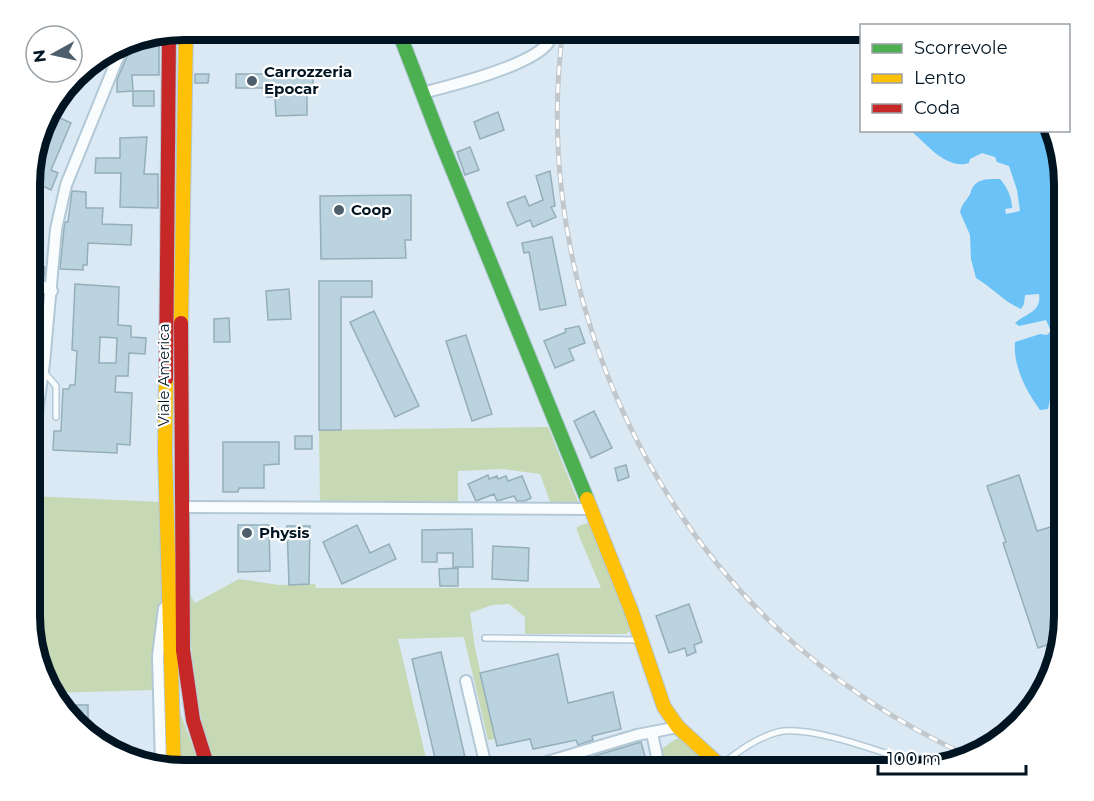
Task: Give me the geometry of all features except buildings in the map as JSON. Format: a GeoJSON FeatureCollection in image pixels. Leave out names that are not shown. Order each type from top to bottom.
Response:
{"type":"FeatureCollection","features":[{"type":"Feature","properties":{"kind":"main road","name":"Viale America"},"geometry":{"type":"LineString","coordinates":[[186,41],[180,384],[184,669],[192,719],[205,760]]}},
{"type":"Feature","properties":{"kind":"main road"},"geometry":{"type":"LineString","coordinates":[[402,41],[591,509],[660,698],[678,727],[714,760]]}},
{"type":"Feature","properties":{"kind":"main road","name":"Viale America"},"geometry":{"type":"LineString","coordinates":[[169,42],[165,434],[174,760]]}},
{"type":"Feature","properties":{"kind":"street"},"geometry":{"type":"LineString","coordinates":[[422,93],[477,79],[535,55],[549,41]]}},
{"type":"Feature","properties":{"kind":"street"},"geometry":{"type":"LineString","coordinates":[[40,389],[52,291],[56,229],[66,185],[119,56]]}},
{"type":"Feature","properties":{"kind":"street"},"geometry":{"type":"LineString","coordinates":[[40,285],[52,291]]}},
{"type":"Feature","properties":{"kind":"street"},"geometry":{"type":"LineString","coordinates":[[180,507],[591,509]]}},
{"type":"Feature","properties":{"kind":"street"},"geometry":{"type":"LineString","coordinates":[[161,759],[158,656],[169,581]]}},
{"type":"Feature","properties":{"kind":"street"},"geometry":{"type":"LineString","coordinates":[[466,681],[485,760]]}},
{"type":"Feature","properties":{"kind":"street"},"geometry":{"type":"LineString","coordinates":[[554,760],[637,735],[678,727]]}},
{"type":"Feature","properties":{"kind":"street"},"geometry":{"type":"LineString","coordinates":[[652,733],[658,760]]}},
{"type":"Feature","properties":{"kind":"lane"},"geometry":{"type":"LineString","coordinates":[[43,371],[56,386],[56,417]]}},
{"type":"Feature","properties":{"kind":"lane"},"geometry":{"type":"LineString","coordinates":[[485,638],[640,640]]}},
{"type":"Feature","properties":{"kind":"lane"},"geometry":{"type":"LineString","coordinates":[[732,760],[751,742],[780,731],[801,731],[826,735],[905,760]]}},
{"type":"Feature","properties":{"kind":"green space"},"geometry":{"type":"Polygon","coordinates":[[[548,427],[579,504],[551,504],[540,474],[503,469],[458,471],[458,503],[320,503],[319,430],[548,427]]]}},
{"type":"Feature","properties":{"kind":"green space"},"geometry":{"type":"Polygon","coordinates":[[[41,496],[161,502],[162,603],[156,639],[154,690],[62,693],[51,672],[45,654],[41,609],[41,496]]]}},
{"type":"Feature","properties":{"kind":"green space"},"geometry":{"type":"Polygon","coordinates":[[[587,523],[591,526],[624,607],[630,631],[626,634],[525,634],[525,617],[509,604],[492,605],[470,613],[475,648],[495,739],[488,740],[464,637],[398,639],[426,760],[214,760],[203,728],[195,683],[189,593],[195,603],[239,579],[279,585],[315,584],[316,588],[601,588],[577,527],[587,523]]]}},
{"type":"Feature","properties":{"kind":"green space"},"geometry":{"type":"Polygon","coordinates":[[[178,699],[181,715],[198,760],[180,760],[178,699]]]}},
{"type":"Feature","properties":{"kind":"green space"},"geometry":{"type":"Polygon","coordinates":[[[682,738],[708,760],[662,760],[660,750],[676,739],[682,738]]]}},
{"type":"Feature","properties":{"kind":"water"},"geometry":{"type":"Polygon","coordinates":[[[912,132],[1044,132],[1051,156],[1053,175],[1053,390],[1048,409],[1040,410],[1030,395],[1018,369],[1015,351],[1015,342],[1040,334],[1047,335],[1051,331],[1046,320],[1019,326],[1015,323],[1036,308],[1039,294],[1025,295],[1021,309],[976,278],[971,259],[970,235],[960,212],[975,184],[993,179],[1000,179],[1010,196],[1012,208],[1005,209],[1006,214],[1020,211],[1017,190],[1009,166],[997,162],[995,157],[982,153],[970,159],[969,163],[961,164],[952,163],[937,155],[912,132]]]}},
{"type":"Feature","properties":{"kind":"railway"},"geometry":{"type":"LineString","coordinates":[[562,41],[557,111],[562,193],[576,274],[599,354],[632,430],[672,502],[720,568],[798,647],[868,700],[919,731],[960,752]]}},
{"type":"Feature","properties":{"kind":"traffic: fast"},"geometry":{"type":"LineString","coordinates":[[402,41],[587,499]]}},
{"type":"Feature","properties":{"kind":"traffic: slow"},"geometry":{"type":"LineString","coordinates":[[181,323],[186,41]]}},
{"type":"Feature","properties":{"kind":"traffic: slow"},"geometry":{"type":"LineString","coordinates":[[166,379],[165,451],[174,760]]}},
{"type":"Feature","properties":{"kind":"traffic: slow"},"geometry":{"type":"LineString","coordinates":[[587,499],[631,610],[664,707],[678,727],[714,760]]}},
{"type":"Feature","properties":{"kind":"traffic: jam"},"geometry":{"type":"LineString","coordinates":[[166,379],[169,42]]}},
{"type":"Feature","properties":{"kind":"traffic: jam"},"geometry":{"type":"LineString","coordinates":[[181,323],[183,650],[193,720],[206,760]]}},
{"type":"Feature","properties":{"kind":"place","name":"Carrozzeria Epocar"},"geometry":{"type":"Point","coordinates":[252,81]}},
{"type":"Feature","properties":{"kind":"place","name":"Coop"},"geometry":{"type":"Point","coordinates":[339,210]}},
{"type":"Feature","properties":{"kind":"place","name":"Physis"},"geometry":{"type":"Point","coordinates":[247,533]}}]}
